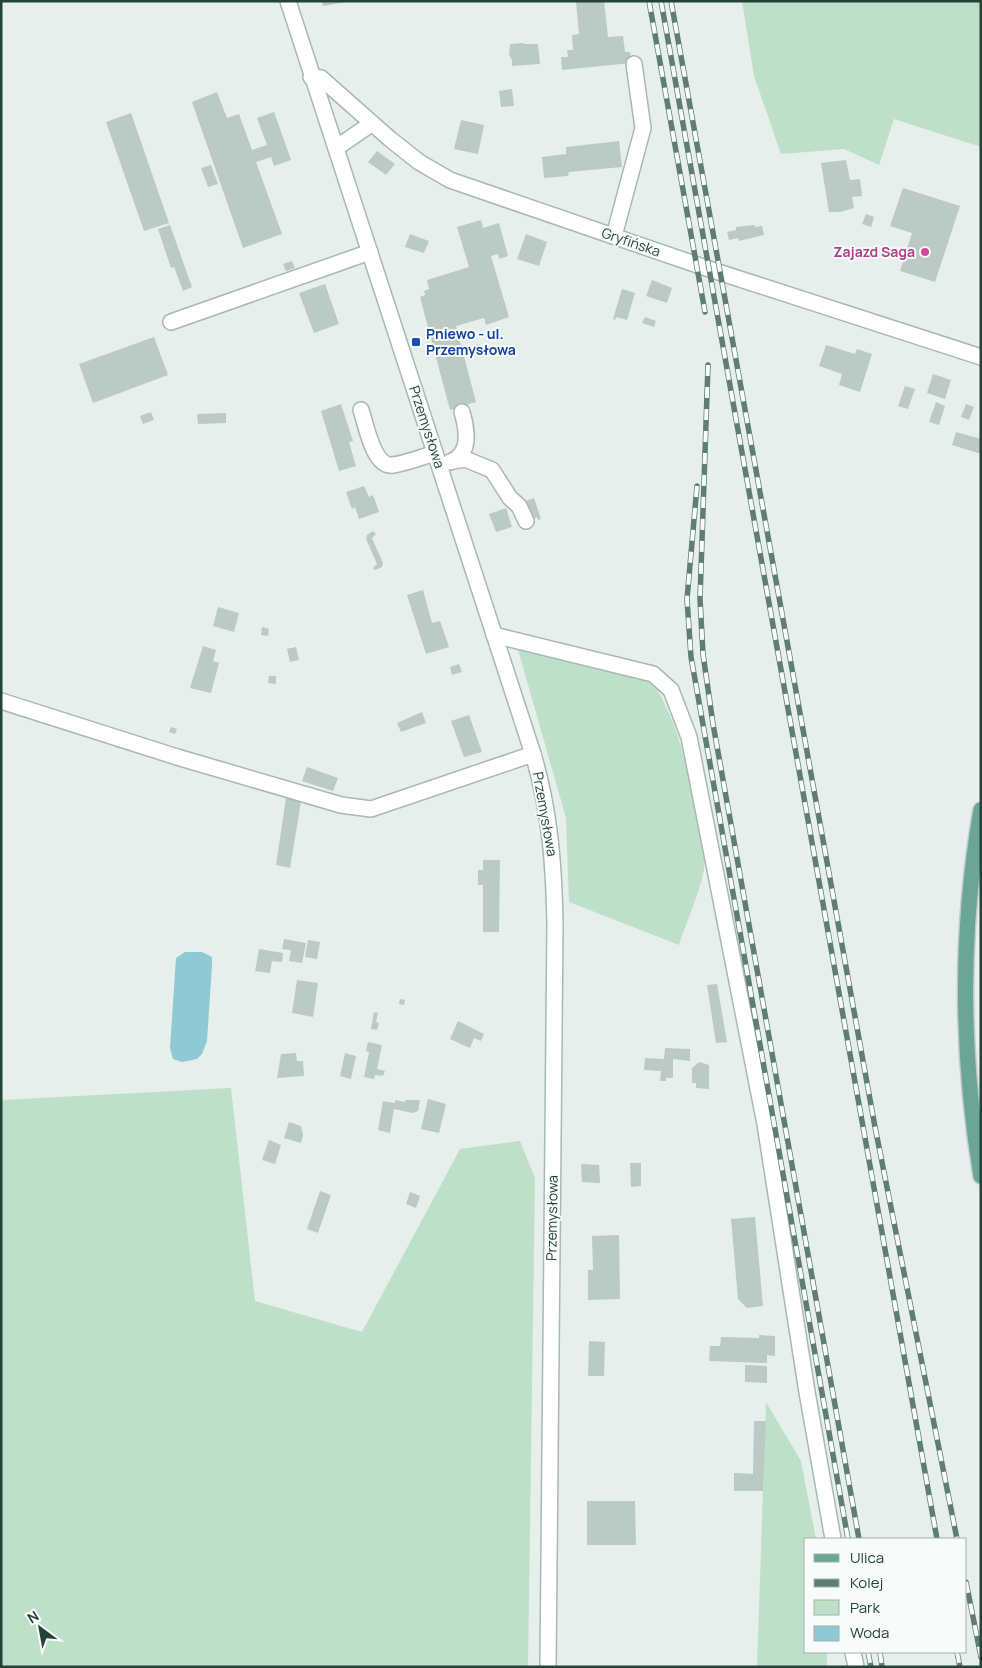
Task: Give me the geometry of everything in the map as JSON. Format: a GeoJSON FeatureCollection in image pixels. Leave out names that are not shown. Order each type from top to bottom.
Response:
{"type":"FeatureCollection","features":[{"type":"Feature","properties":{"kind":"main road"},"geometry":{"type":"LineString","coordinates":[[981,810],[972,869],[966,965],[968,1071],[978,1130],[981,1176]]}},
{"type":"Feature","properties":{"kind":"street","name":"Przemysłowa"},"geometry":{"type":"LineString","coordinates":[[288,1],[311,77],[370,252],[443,459],[494,635],[533,754],[549,824],[554,899],[548,1667]]}},
{"type":"Feature","properties":{"kind":"street"},"geometry":{"type":"LineString","coordinates":[[614,236],[643,128],[634,64]]}},
{"type":"Feature","properties":{"kind":"street","name":"Gryfińska"},"geometry":{"type":"LineString","coordinates":[[311,77],[317,76],[326,82],[372,124],[419,162],[450,180],[981,357]]}},
{"type":"Feature","properties":{"kind":"street"},"geometry":{"type":"LineString","coordinates":[[336,148],[372,124]]}},
{"type":"Feature","properties":{"kind":"street"},"geometry":{"type":"LineString","coordinates":[[171,322],[370,252]]}},
{"type":"Feature","properties":{"kind":"street"},"geometry":{"type":"LineString","coordinates":[[361,410],[374,451],[384,463],[393,465],[443,459],[465,459],[492,470],[510,498],[520,506],[526,521]]}},
{"type":"Feature","properties":{"kind":"street"},"geometry":{"type":"LineString","coordinates":[[443,459],[464,450],[467,440],[462,412]]}},
{"type":"Feature","properties":{"kind":"street"},"geometry":{"type":"LineString","coordinates":[[494,635],[653,674],[671,690],[689,738],[765,1124],[807,1392],[834,1538]]}},
{"type":"Feature","properties":{"kind":"street"},"geometry":{"type":"LineString","coordinates":[[1,701],[177,757],[342,805],[370,809],[533,754]]}},
{"type":"Feature","properties":{"kind":"street"},"geometry":{"type":"LineString","coordinates":[[853,1653],[856,1667]]}},
{"type":"Feature","properties":{"kind":"green space"},"geometry":{"type":"Polygon","coordinates":[[[742,1],[981,1],[981,147],[894,119],[879,165],[844,149],[781,154],[754,76],[742,1]]]}},
{"type":"Feature","properties":{"kind":"green space"},"geometry":{"type":"Polygon","coordinates":[[[513,632],[661,670],[656,688],[667,708],[682,750],[705,860],[698,891],[679,945],[569,902],[566,818],[513,632]]]}},
{"type":"Feature","properties":{"kind":"green space"},"geometry":{"type":"Polygon","coordinates":[[[231,1088],[255,1301],[362,1332],[460,1149],[520,1141],[535,1178],[528,1667],[1,1667],[1,1100],[231,1088]]]}},
{"type":"Feature","properties":{"kind":"green space"},"geometry":{"type":"Polygon","coordinates":[[[766,1402],[801,1461],[816,1538],[804,1538],[804,1653],[827,1653],[827,1667],[757,1667],[766,1402]]]}},
{"type":"Feature","properties":{"kind":"water"},"geometry":{"type":"Polygon","coordinates":[[[185,952],[202,952],[212,957],[212,965],[207,1041],[202,1054],[197,1059],[182,1062],[173,1059],[170,1048],[176,958],[185,952]]]}},
{"type":"Feature","properties":{"kind":"building"},"geometry":{"type":"Polygon","coordinates":[[[322,1],[346,1],[346,2],[323,6],[322,1]]]}},
{"type":"Feature","properties":{"kind":"building"},"geometry":{"type":"Polygon","coordinates":[[[576,1],[604,1],[608,37],[623,36],[625,52],[630,52],[631,63],[562,70],[561,57],[568,57],[567,50],[573,50],[572,35],[579,34],[576,1]]]}},
{"type":"Feature","properties":{"kind":"building"},"geometry":{"type":"Polygon","coordinates":[[[510,44],[538,44],[540,64],[512,66],[512,60],[509,55],[510,44]]]}},
{"type":"Feature","properties":{"kind":"building"},"geometry":{"type":"Polygon","coordinates":[[[512,89],[514,106],[501,107],[499,91],[512,89]]]}},
{"type":"Feature","properties":{"kind":"building"},"geometry":{"type":"Polygon","coordinates":[[[217,92],[227,118],[239,114],[252,150],[267,145],[257,118],[274,112],[291,160],[274,166],[271,157],[256,162],[282,234],[243,248],[192,102],[217,92]]]}},
{"type":"Feature","properties":{"kind":"building"},"geometry":{"type":"Polygon","coordinates":[[[131,113],[169,223],[144,231],[106,122],[131,113]]]}},
{"type":"Feature","properties":{"kind":"building"},"geometry":{"type":"Polygon","coordinates":[[[461,120],[484,125],[478,154],[454,149],[461,120]]]}},
{"type":"Feature","properties":{"kind":"building"},"geometry":{"type":"Polygon","coordinates":[[[619,141],[622,167],[569,172],[568,176],[544,178],[542,157],[566,154],[566,147],[619,141]]]}},
{"type":"Feature","properties":{"kind":"building"},"geometry":{"type":"Polygon","coordinates":[[[377,151],[395,164],[386,175],[368,162],[377,151]]]}},
{"type":"Feature","properties":{"kind":"building"},"geometry":{"type":"Polygon","coordinates":[[[846,160],[850,180],[860,179],[862,196],[852,197],[854,208],[840,212],[829,212],[821,163],[846,160]]]}},
{"type":"Feature","properties":{"kind":"building"},"geometry":{"type":"Polygon","coordinates":[[[211,165],[218,184],[208,187],[201,168],[211,165]]]}},
{"type":"Feature","properties":{"kind":"building"},"geometry":{"type":"Polygon","coordinates":[[[903,188],[960,206],[935,282],[900,271],[912,233],[890,226],[903,188]]]}},
{"type":"Feature","properties":{"kind":"building"},"geometry":{"type":"Polygon","coordinates":[[[866,214],[874,217],[871,227],[862,224],[866,214]]]}},
{"type":"Feature","properties":{"kind":"building"},"geometry":{"type":"Polygon","coordinates":[[[481,220],[483,228],[499,223],[508,256],[499,259],[498,254],[491,256],[509,317],[486,325],[484,318],[456,326],[476,402],[450,410],[420,297],[425,295],[424,291],[429,289],[427,280],[469,267],[457,227],[481,220]]]}},
{"type":"Feature","properties":{"kind":"building"},"geometry":{"type":"Polygon","coordinates":[[[170,225],[192,287],[183,291],[174,267],[171,268],[158,229],[170,225]]]}},
{"type":"Feature","properties":{"kind":"building"},"geometry":{"type":"Polygon","coordinates":[[[755,225],[755,227],[762,226],[764,235],[739,241],[738,238],[729,240],[727,232],[736,230],[736,227],[755,225]]]}},
{"type":"Feature","properties":{"kind":"building"},"geometry":{"type":"Polygon","coordinates":[[[410,234],[429,241],[424,253],[405,247],[410,234]]]}},
{"type":"Feature","properties":{"kind":"building"},"geometry":{"type":"Polygon","coordinates":[[[526,234],[547,242],[539,266],[517,259],[526,234]]]}},
{"type":"Feature","properties":{"kind":"building"},"geometry":{"type":"Polygon","coordinates":[[[292,261],[295,268],[286,271],[283,264],[292,261]]]}},
{"type":"Feature","properties":{"kind":"building"},"geometry":{"type":"Polygon","coordinates":[[[652,280],[672,288],[667,303],[646,296],[652,280]]]}},
{"type":"Feature","properties":{"kind":"building"},"geometry":{"type":"Polygon","coordinates":[[[325,284],[339,324],[314,333],[299,293],[325,284]]]}},
{"type":"Feature","properties":{"kind":"building"},"geometry":{"type":"Polygon","coordinates":[[[622,289],[635,293],[627,320],[616,317],[615,320],[613,319],[622,289]]]}},
{"type":"Feature","properties":{"kind":"building"},"geometry":{"type":"Polygon","coordinates":[[[645,317],[656,321],[654,327],[642,323],[645,317]]]}},
{"type":"Feature","properties":{"kind":"building"},"geometry":{"type":"Polygon","coordinates":[[[154,337],[168,375],[93,403],[79,364],[154,337]]]}},
{"type":"Feature","properties":{"kind":"building"},"geometry":{"type":"Polygon","coordinates":[[[826,345],[855,354],[857,349],[872,354],[860,392],[839,385],[842,374],[819,366],[826,345]]]}},
{"type":"Feature","properties":{"kind":"building"},"geometry":{"type":"Polygon","coordinates":[[[933,374],[951,380],[945,399],[927,393],[933,374]]]}},
{"type":"Feature","properties":{"kind":"building"},"geometry":{"type":"Polygon","coordinates":[[[905,386],[915,389],[908,409],[898,406],[905,386]]]}},
{"type":"Feature","properties":{"kind":"building"},"geometry":{"type":"Polygon","coordinates":[[[936,402],[945,406],[939,425],[929,422],[936,402]]]}},
{"type":"Feature","properties":{"kind":"building"},"geometry":{"type":"Polygon","coordinates":[[[341,404],[353,441],[349,442],[356,466],[339,471],[321,411],[341,404]]]}},
{"type":"Feature","properties":{"kind":"building"},"geometry":{"type":"Polygon","coordinates":[[[966,404],[974,407],[969,420],[961,417],[966,404]]]}},
{"type":"Feature","properties":{"kind":"building"},"geometry":{"type":"Polygon","coordinates":[[[151,412],[154,420],[143,424],[140,416],[151,412]]]}},
{"type":"Feature","properties":{"kind":"building"},"geometry":{"type":"Polygon","coordinates":[[[226,413],[226,423],[198,424],[197,414],[226,413]]]}},
{"type":"Feature","properties":{"kind":"building"},"geometry":{"type":"Polygon","coordinates":[[[956,432],[981,439],[981,454],[952,445],[956,432]]]}},
{"type":"Feature","properties":{"kind":"building"},"geometry":{"type":"Polygon","coordinates":[[[364,486],[369,497],[373,495],[379,512],[359,519],[355,507],[352,509],[346,492],[364,486]]]}},
{"type":"Feature","properties":{"kind":"building"},"geometry":{"type":"Polygon","coordinates":[[[534,498],[541,519],[538,520],[537,517],[531,520],[525,501],[534,498]]]}},
{"type":"Feature","properties":{"kind":"building"},"geometry":{"type":"Polygon","coordinates":[[[506,508],[512,527],[496,532],[489,514],[506,508]]]}},
{"type":"Feature","properties":{"kind":"building"},"geometry":{"type":"Polygon","coordinates":[[[373,531],[376,534],[372,538],[383,563],[382,567],[375,570],[373,568],[377,564],[366,539],[367,535],[373,531]]]}},
{"type":"Feature","properties":{"kind":"building"},"geometry":{"type":"Polygon","coordinates":[[[423,590],[432,623],[440,621],[449,647],[426,654],[407,595],[423,590]]]}},
{"type":"Feature","properties":{"kind":"building"},"geometry":{"type":"Polygon","coordinates":[[[218,607],[239,613],[234,632],[213,626],[218,607]]]}},
{"type":"Feature","properties":{"kind":"building"},"geometry":{"type":"Polygon","coordinates":[[[262,627],[269,629],[268,636],[261,635],[262,627]]]}},
{"type":"Feature","properties":{"kind":"building"},"geometry":{"type":"Polygon","coordinates":[[[203,646],[216,650],[213,661],[219,663],[211,693],[190,688],[203,646]]]}},
{"type":"Feature","properties":{"kind":"building"},"geometry":{"type":"Polygon","coordinates":[[[296,647],[299,660],[290,662],[287,649],[296,647]]]}},
{"type":"Feature","properties":{"kind":"building"},"geometry":{"type":"Polygon","coordinates":[[[459,664],[462,672],[452,675],[450,667],[459,664]]]}},
{"type":"Feature","properties":{"kind":"building"},"geometry":{"type":"Polygon","coordinates":[[[269,676],[276,676],[276,684],[268,683],[269,676]]]}},
{"type":"Feature","properties":{"kind":"building"},"geometry":{"type":"Polygon","coordinates":[[[422,712],[426,723],[401,732],[397,723],[422,712]]]}},
{"type":"Feature","properties":{"kind":"building"},"geometry":{"type":"Polygon","coordinates":[[[469,715],[482,752],[464,757],[451,721],[469,715]]]}},
{"type":"Feature","properties":{"kind":"building"},"geometry":{"type":"Polygon","coordinates":[[[171,727],[177,729],[175,734],[169,732],[171,727]]]}},
{"type":"Feature","properties":{"kind":"building"},"geometry":{"type":"Polygon","coordinates":[[[307,767],[338,778],[333,791],[302,781],[307,767]]]}},
{"type":"Feature","properties":{"kind":"building"},"geometry":{"type":"Polygon","coordinates":[[[286,798],[301,802],[290,868],[276,865],[286,798]]]}},
{"type":"Feature","properties":{"kind":"building"},"geometry":{"type":"Polygon","coordinates":[[[483,860],[500,860],[499,932],[483,932],[483,885],[478,885],[478,870],[483,870],[483,860]]]}},
{"type":"Feature","properties":{"kind":"building"},"geometry":{"type":"Polygon","coordinates":[[[284,939],[306,943],[302,963],[289,961],[291,950],[282,949],[284,939]]]}},
{"type":"Feature","properties":{"kind":"building"},"geometry":{"type":"Polygon","coordinates":[[[308,940],[320,942],[317,959],[305,957],[308,940]]]}},
{"type":"Feature","properties":{"kind":"building"},"geometry":{"type":"Polygon","coordinates":[[[259,949],[283,953],[282,962],[272,961],[270,973],[255,971],[259,949]]]}},
{"type":"Feature","properties":{"kind":"building"},"geometry":{"type":"Polygon","coordinates":[[[297,980],[318,983],[313,1017],[292,1013],[297,980]]]}},
{"type":"Feature","properties":{"kind":"building"},"geometry":{"type":"Polygon","coordinates":[[[717,984],[727,1042],[716,1043],[707,985],[717,984]]]}},
{"type":"Feature","properties":{"kind":"building"},"geometry":{"type":"Polygon","coordinates":[[[400,999],[405,1000],[404,1005],[399,1004],[400,999]]]}},
{"type":"Feature","properties":{"kind":"building"},"geometry":{"type":"Polygon","coordinates":[[[374,1012],[378,1013],[376,1022],[379,1023],[377,1030],[371,1029],[374,1012]]]}},
{"type":"Feature","properties":{"kind":"building"},"geometry":{"type":"Polygon","coordinates":[[[458,1021],[484,1034],[481,1041],[474,1038],[470,1048],[450,1039],[458,1021]]]}},
{"type":"Feature","properties":{"kind":"building"},"geometry":{"type":"Polygon","coordinates":[[[368,1042],[382,1045],[377,1069],[385,1071],[383,1076],[375,1075],[374,1079],[364,1077],[369,1052],[366,1051],[368,1042]]]}},
{"type":"Feature","properties":{"kind":"building"},"geometry":{"type":"Polygon","coordinates":[[[665,1048],[690,1049],[690,1061],[673,1059],[673,1078],[666,1078],[666,1081],[660,1081],[661,1071],[644,1070],[645,1058],[664,1059],[665,1048]]]}},
{"type":"Feature","properties":{"kind":"building"},"geometry":{"type":"Polygon","coordinates":[[[296,1053],[297,1061],[303,1061],[304,1076],[277,1078],[281,1054],[296,1053]]]}},
{"type":"Feature","properties":{"kind":"building"},"geometry":{"type":"Polygon","coordinates":[[[345,1053],[356,1056],[351,1079],[340,1076],[345,1053]]]}},
{"type":"Feature","properties":{"kind":"building"},"geometry":{"type":"Polygon","coordinates":[[[699,1062],[709,1065],[709,1089],[696,1088],[696,1083],[692,1083],[692,1068],[699,1062]]]}},
{"type":"Feature","properties":{"kind":"building"},"geometry":{"type":"Polygon","coordinates":[[[428,1099],[446,1104],[439,1133],[421,1129],[428,1099]]]}},
{"type":"Feature","properties":{"kind":"building"},"geometry":{"type":"Polygon","coordinates":[[[395,1100],[405,1102],[405,1100],[420,1100],[418,1111],[413,1113],[394,1109],[390,1133],[378,1130],[383,1101],[395,1103],[395,1100]]]}},
{"type":"Feature","properties":{"kind":"building"},"geometry":{"type":"Polygon","coordinates":[[[289,1122],[301,1126],[303,1135],[301,1143],[284,1138],[289,1122]]]}},
{"type":"Feature","properties":{"kind":"building"},"geometry":{"type":"Polygon","coordinates":[[[269,1140],[281,1145],[275,1164],[262,1160],[269,1140]]]}},
{"type":"Feature","properties":{"kind":"building"},"geometry":{"type":"Polygon","coordinates":[[[630,1163],[641,1163],[641,1186],[631,1187],[630,1163]]]}},
{"type":"Feature","properties":{"kind":"building"},"geometry":{"type":"Polygon","coordinates":[[[581,1164],[599,1165],[600,1183],[582,1182],[581,1164]]]}},
{"type":"Feature","properties":{"kind":"building"},"geometry":{"type":"Polygon","coordinates":[[[320,1191],[331,1195],[318,1233],[307,1229],[320,1191]]]}},
{"type":"Feature","properties":{"kind":"building"},"geometry":{"type":"Polygon","coordinates":[[[410,1192],[420,1196],[416,1208],[406,1204],[410,1192]]]}},
{"type":"Feature","properties":{"kind":"building"},"geometry":{"type":"Polygon","coordinates":[[[755,1217],[763,1306],[747,1308],[738,1299],[731,1219],[755,1217]]]}},
{"type":"Feature","properties":{"kind":"building"},"geometry":{"type":"Polygon","coordinates":[[[619,1235],[620,1299],[588,1300],[588,1270],[593,1270],[592,1236],[619,1235]]]}},
{"type":"Feature","properties":{"kind":"building"},"geometry":{"type":"Polygon","coordinates":[[[759,1335],[775,1336],[775,1356],[767,1355],[767,1363],[709,1361],[710,1346],[720,1346],[721,1337],[759,1338],[759,1335]]]}},
{"type":"Feature","properties":{"kind":"building"},"geometry":{"type":"Polygon","coordinates":[[[589,1341],[605,1342],[604,1376],[588,1376],[589,1341]]]}},
{"type":"Feature","properties":{"kind":"building"},"geometry":{"type":"Polygon","coordinates":[[[745,1365],[767,1366],[767,1383],[745,1382],[745,1365]]]}},
{"type":"Feature","properties":{"kind":"building"},"geometry":{"type":"Polygon","coordinates":[[[754,1421],[766,1421],[763,1491],[734,1491],[734,1473],[753,1474],[754,1421]]]}},
{"type":"Feature","properties":{"kind":"building"},"geometry":{"type":"Polygon","coordinates":[[[587,1501],[635,1501],[636,1545],[587,1545],[587,1501]]]}},
{"type":"Feature","properties":{"kind":"railway"},"geometry":{"type":"LineString","coordinates":[[649,1],[705,312]]}},
{"type":"Feature","properties":{"kind":"railway"},"geometry":{"type":"LineString","coordinates":[[661,1],[937,1538]]}},
{"type":"Feature","properties":{"kind":"railway"},"geometry":{"type":"LineString","coordinates":[[671,1],[875,1127],[957,1538]]}},
{"type":"Feature","properties":{"kind":"railway"},"geometry":{"type":"LineString","coordinates":[[708,365],[700,599],[703,654],[713,724],[859,1538]]}},
{"type":"Feature","properties":{"kind":"railway"},"geometry":{"type":"LineString","coordinates":[[697,486],[687,599],[691,657],[848,1538]]}},
{"type":"Feature","properties":{"kind":"railway"},"geometry":{"type":"LineString","coordinates":[[967,1587],[981,1657]]}},
{"type":"Feature","properties":{"kind":"railway"},"geometry":{"type":"LineString","coordinates":[[868,1653],[871,1667]]}},
{"type":"Feature","properties":{"kind":"railway"},"geometry":{"type":"LineString","coordinates":[[880,1653],[882,1667]]}},
{"type":"Feature","properties":{"kind":"railway"},"geometry":{"type":"LineString","coordinates":[[957,1653],[960,1667]]}},
{"type":"Feature","properties":{"kind":"place","name":"Zajazd Saga"},"geometry":{"type":"Point","coordinates":[925,252]}},
{"type":"Feature","properties":{"kind":"place","name":"Pniewo - ul. Przemysłowa"},"geometry":{"type":"Point","coordinates":[416,342]}}]}
